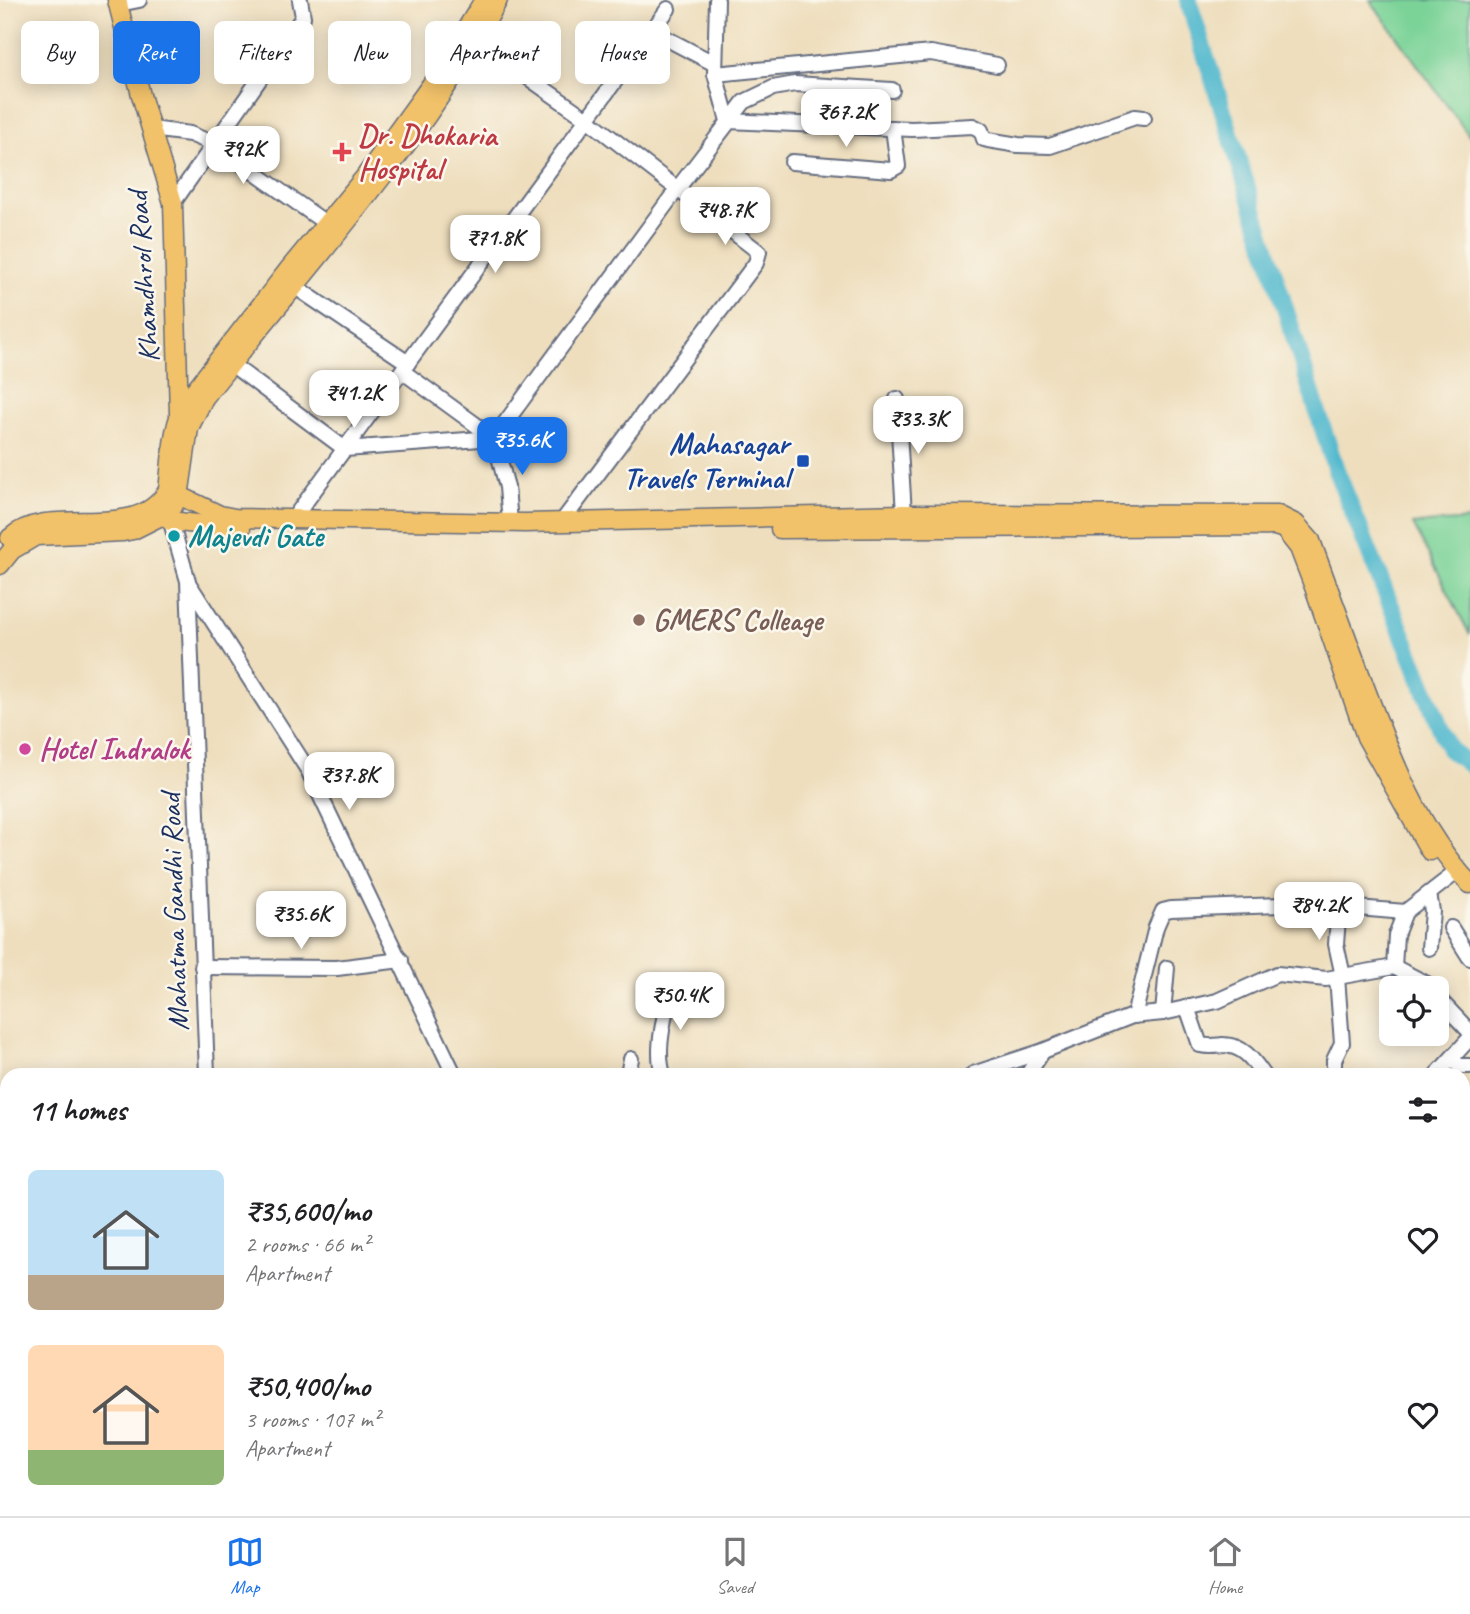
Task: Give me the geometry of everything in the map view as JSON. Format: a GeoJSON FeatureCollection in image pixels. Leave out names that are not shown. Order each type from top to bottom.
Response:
{"type":"FeatureCollection","features":[{"type":"Feature","properties":{"kind":"main road"},"geometry":{"type":"LineString","coordinates":[[476,21],[484,0]]}},
{"type":"Feature","properties":{"kind":"main road"},"geometry":{"type":"LineString","coordinates":[[483,21],[498,0]]}},
{"type":"Feature","properties":{"kind":"main road","name":"Khamdhrol Road"},"geometry":{"type":"LineString","coordinates":[[118,2],[173,203],[184,421]]}},
{"type":"Feature","properties":{"kind":"main road"},"geometry":{"type":"LineString","coordinates":[[184,421],[294,286],[364,178],[432,84]]}},
{"type":"Feature","properties":{"kind":"main road"},"geometry":{"type":"LineString","coordinates":[[0,565],[12,550],[36,536],[133,530],[170,504],[187,400],[332,228]]}},
{"type":"Feature","properties":{"kind":"main road"},"geometry":{"type":"LineString","coordinates":[[170,504],[228,528],[370,532],[1275,526],[1284,529],[1299,548],[1366,737],[1418,833],[1459,878]]}},
{"type":"Feature","properties":{"kind":"main road"},"geometry":{"type":"LineString","coordinates":[[0,548],[13,535],[30,525],[51,522],[108,522],[133,516],[155,506],[170,504],[235,518],[510,523],[904,514],[1278,515],[1288,518],[1311,541],[1395,767],[1470,900]]}},
{"type":"Feature","properties":{"kind":"street"},"geometry":{"type":"LineString","coordinates":[[118,2],[139,0]]}},
{"type":"Feature","properties":{"kind":"street"},"geometry":{"type":"LineString","coordinates":[[173,203],[303,17],[300,0]]}},
{"type":"Feature","properties":{"kind":"street"},"geometry":{"type":"LineString","coordinates":[[717,0],[715,69],[728,121]]}},
{"type":"Feature","properties":{"kind":"street"},"geometry":{"type":"LineString","coordinates":[[659,21],[668,9]]}},
{"type":"Feature","properties":{"kind":"street"},"geometry":{"type":"LineString","coordinates":[[670,42],[715,69],[931,53],[997,65]]}},
{"type":"Feature","properties":{"kind":"street"},"geometry":{"type":"LineString","coordinates":[[536,84],[587,119],[759,252],[756,263],[561,523]]}},
{"type":"Feature","properties":{"kind":"street"},"geometry":{"type":"LineString","coordinates":[[293,519],[613,84]]}},
{"type":"Feature","properties":{"kind":"street"},"geometry":{"type":"LineString","coordinates":[[231,363],[345,449],[494,438],[677,188],[744,102],[773,88],[795,85],[819,84],[892,90]]}},
{"type":"Feature","properties":{"kind":"street"},"geometry":{"type":"LineString","coordinates":[[728,121],[893,128],[973,126],[981,130],[984,139],[1018,145],[1050,146],[1135,117],[1144,118]]}},
{"type":"Feature","properties":{"kind":"street"},"geometry":{"type":"LineString","coordinates":[[792,162],[891,170],[898,166],[893,128]]}},
{"type":"Feature","properties":{"kind":"street"},"geometry":{"type":"LineString","coordinates":[[151,129],[190,134],[214,144],[332,228]]}},
{"type":"Feature","properties":{"kind":"street"},"geometry":{"type":"LineString","coordinates":[[294,286],[405,367],[494,438],[507,487],[510,523]]}},
{"type":"Feature","properties":{"kind":"street"},"geometry":{"type":"LineString","coordinates":[[897,399],[904,514]]}},
{"type":"Feature","properties":{"kind":"street","name":"Mahatma Gandhi Road"},"geometry":{"type":"LineString","coordinates":[[170,504],[188,581],[207,1068]]}},
{"type":"Feature","properties":{"kind":"street"},"geometry":{"type":"LineString","coordinates":[[188,581],[308,770],[451,1068]]}},
{"type":"Feature","properties":{"kind":"street"},"geometry":{"type":"LineString","coordinates":[[1394,967],[1396,936],[1405,912],[1429,894],[1459,878]]}},
{"type":"Feature","properties":{"kind":"street"},"geometry":{"type":"LineString","coordinates":[[1429,894],[1432,911],[1429,948]]}},
{"type":"Feature","properties":{"kind":"street"},"geometry":{"type":"LineString","coordinates":[[1134,1016],[1156,927],[1163,911],[1296,905],[1405,912]]}},
{"type":"Feature","properties":{"kind":"street"},"geometry":{"type":"LineString","coordinates":[[1334,1068],[1334,1060],[1342,1043],[1336,944],[1339,906]]}},
{"type":"Feature","properties":{"kind":"street"},"geometry":{"type":"LineString","coordinates":[[1451,929],[1470,958]]}},
{"type":"Feature","properties":{"kind":"street"},"geometry":{"type":"LineString","coordinates":[[202,967],[337,968],[401,960]]}},
{"type":"Feature","properties":{"kind":"street"},"geometry":{"type":"LineString","coordinates":[[991,1068],[1134,1016],[1163,1013],[1217,1001],[1277,974],[1326,979],[1394,967],[1411,976]]}},
{"type":"Feature","properties":{"kind":"street"},"geometry":{"type":"LineString","coordinates":[[1163,1013],[1167,968]]}},
{"type":"Feature","properties":{"kind":"street"},"geometry":{"type":"LineString","coordinates":[[662,1068],[661,1046],[669,992]]}},
{"type":"Feature","properties":{"kind":"street"},"geometry":{"type":"LineString","coordinates":[[1187,1007],[1200,1045],[1238,1048],[1251,1056],[1259,1068]]}},
{"type":"Feature","properties":{"kind":"street"},"geometry":{"type":"LineString","coordinates":[[1449,1010],[1470,1032]]}},
{"type":"Feature","properties":{"kind":"street"},"geometry":{"type":"LineString","coordinates":[[1443,1068],[1470,1038]]}},
{"type":"Feature","properties":{"kind":"street"},"geometry":{"type":"LineString","coordinates":[[1032,1068],[1043,1051]]}},
{"type":"Feature","properties":{"kind":"street"},"geometry":{"type":"LineString","coordinates":[[629,1068],[631,1059]]}},
{"type":"Feature","properties":{"kind":"street"},"geometry":{"type":"LineString","coordinates":[[1452,1060],[1460,1066],[1470,1066]]}},
{"type":"Feature","properties":{"kind":"green space"},"geometry":{"type":"Polygon","coordinates":[[[1370,0],[1470,0],[1470,137],[1370,0]]]}},
{"type":"Feature","properties":{"kind":"green space"},"geometry":{"type":"Polygon","coordinates":[[[1470,520],[1470,635],[1413,524],[1470,520]]]}},
{"type":"Feature","properties":{"kind":"waterway"},"geometry":{"type":"LineString","coordinates":[[1188,0],[1336,470],[1449,749],[1470,765]]}},
{"type":"Feature","properties":{"kind":"place","name":"Dr. Dhokaria Hospital"},"geometry":{"type":"Point","coordinates":[342,152]}},
{"type":"Feature","properties":{"kind":"place","name":"Mahasagar Travels Terminal"},"geometry":{"type":"Point","coordinates":[803,461]}},
{"type":"Feature","properties":{"kind":"place","name":"Majevdi Gate"},"geometry":{"type":"Point","coordinates":[174,536]}},
{"type":"Feature","properties":{"kind":"place","name":"GMERS Colleage"},"geometry":{"type":"Point","coordinates":[639,620]}},
{"type":"Feature","properties":{"kind":"place","name":"Hotel Indralok"},"geometry":{"type":"Point","coordinates":[25,749]}}]}
